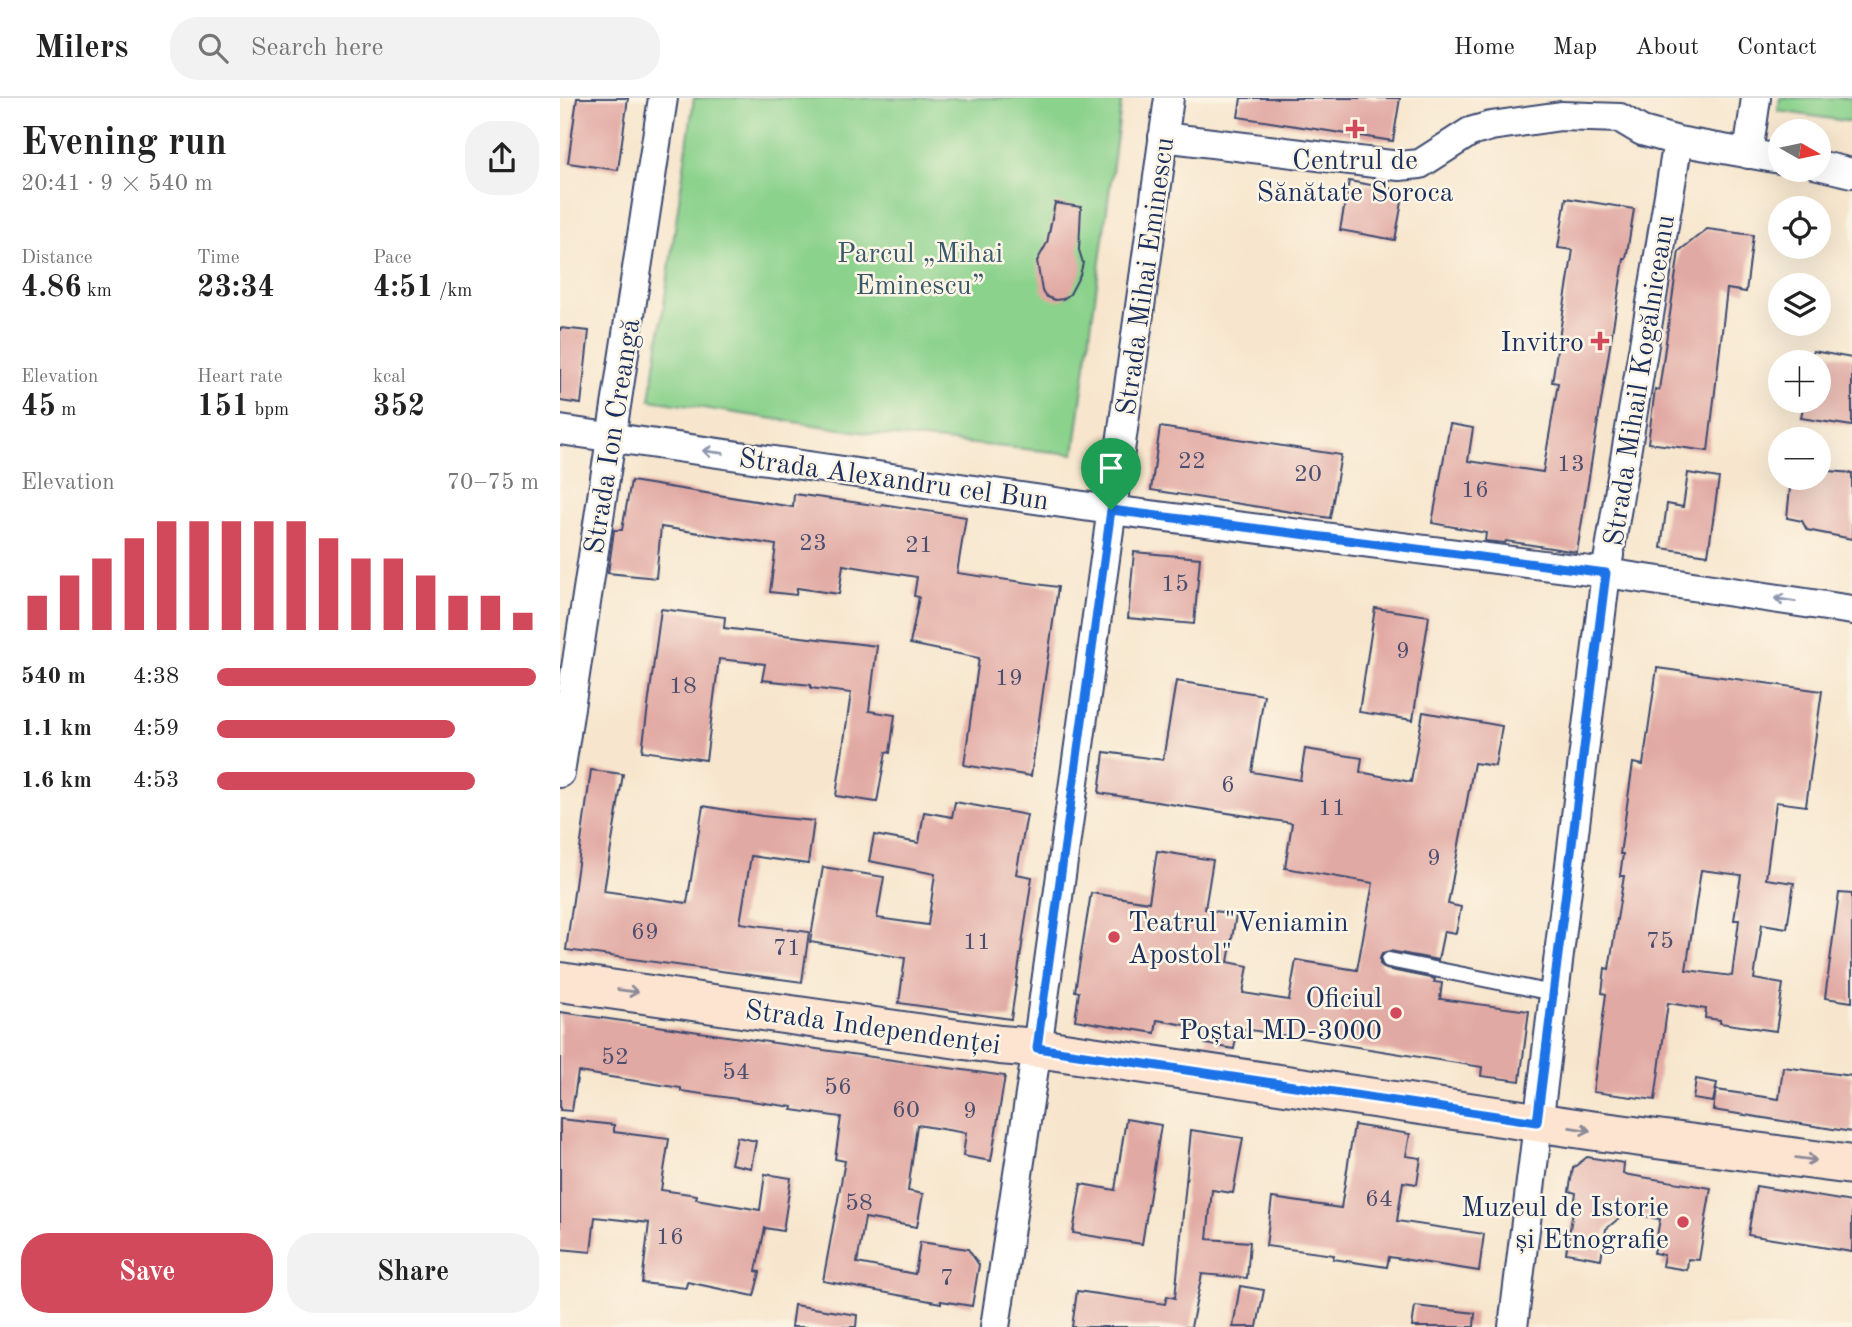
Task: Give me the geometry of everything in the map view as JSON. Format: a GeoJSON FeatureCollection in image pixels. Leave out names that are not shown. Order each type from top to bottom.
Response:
{"type":"FeatureCollection","features":[{"type":"Feature","properties":{"kind":"main road","name":"Strada Independenței"},"geometry":{"type":"LineString","coordinates":[[560,982],[1852,1166]]}},
{"type":"Feature","properties":{"kind":"street","name":"Strada Ion Creangă"},"geometry":{"type":"LineString","coordinates":[[560,773],[663,98]]}},
{"type":"Feature","properties":{"kind":"street","name":"Strada Mihai Eminescu"},"geometry":{"type":"LineString","coordinates":[[995,1327],[1037,1048],[1169,98]]}},
{"type":"Feature","properties":{"kind":"street"},"geometry":{"type":"LineString","coordinates":[[1748,153],[1756,98]]}},
{"type":"Feature","properties":{"kind":"street"},"geometry":{"type":"LineString","coordinates":[[1163,136],[1399,166],[1420,164],[1470,132],[1491,126],[1613,108],[1642,131],[1678,141],[1768,157]]}},
{"type":"Feature","properties":{"kind":"street","name":"Strada Mihail Kogălniceanu"},"geometry":{"type":"LineString","coordinates":[[1513,1327],[1606,573],[1678,141]]}},
{"type":"Feature","properties":{"kind":"street"},"geometry":{"type":"LineString","coordinates":[[1831,168],[1852,173]]}},
{"type":"Feature","properties":{"kind":"street","name":"Strada Alexandru cel Bun"},"geometry":{"type":"LineString","coordinates":[[560,430],[1111,510],[1606,573],[1852,610]]}},
{"type":"Feature","properties":{"kind":"lane"},"geometry":{"type":"LineString","coordinates":[[1389,960],[1553,993]]}},
{"type":"Feature","properties":{"kind":"green space","name":"Parcul „Mihai Eminescu”"},"geometry":{"type":"Polygon","coordinates":[[[694,98],[1122,98],[1074,454],[873,434],[650,400],[694,98]]]}},
{"type":"Feature","properties":{"kind":"green space"},"geometry":{"type":"Polygon","coordinates":[[[1780,98],[1852,98],[1852,122],[1778,111],[1780,98]]]}},
{"type":"Feature","properties":{"kind":"building"},"geometry":{"type":"Polygon","coordinates":[[[577,98],[628,98],[618,170],[568,163],[577,98]]]}},
{"type":"Feature","properties":{"kind":"building","name":"Centrul de Sănătate Soroca"},"geometry":{"type":"Polygon","coordinates":[[[1241,98],[1400,98],[1393,141],[1238,117],[1241,98]]]}},
{"type":"Feature","properties":{"kind":"building"},"geometry":{"type":"Polygon","coordinates":[[[1349,181],[1404,191],[1395,240],[1340,230],[1349,181]]]}},
{"type":"Feature","properties":{"kind":"building"},"geometry":{"type":"Polygon","coordinates":[[[1566,198],[1634,209],[1577,552],[1506,541],[1485,541],[1486,533],[1432,523],[1450,424],[1473,428],[1468,461],[1543,472],[1558,383],[1552,382],[1573,250],[1558,248],[1566,198]]]}},
{"type":"Feature","properties":{"kind":"building"},"geometry":{"type":"Polygon","coordinates":[[[1055,203],[1081,207],[1079,250],[1083,263],[1070,294],[1055,300],[1042,291],[1037,261],[1047,243],[1055,203]]]}},
{"type":"Feature","properties":{"kind":"building"},"geometry":{"type":"Polygon","coordinates":[[[1707,229],[1753,235],[1746,292],[1727,289],[1708,451],[1648,443],[1655,389],[1659,390],[1679,251],[1707,229]]]}},
{"type":"Feature","properties":{"kind":"building"},"geometry":{"type":"Polygon","coordinates":[[[560,328],[589,331],[581,404],[560,401],[560,328]]]}},
{"type":"Feature","properties":{"kind":"building"},"geometry":{"type":"Polygon","coordinates":[[[1831,354],[1852,358],[1852,426],[1801,418],[1802,413],[1831,413],[1831,354]]]}},
{"type":"Feature","properties":{"kind":"building"},"geometry":{"type":"Polygon","coordinates":[[[1160,427],[1341,455],[1330,518],[1151,490],[1160,427]]]}},
{"type":"Feature","properties":{"kind":"building"},"geometry":{"type":"Polygon","coordinates":[[[1831,471],[1852,473],[1852,539],[1807,530],[1802,521],[1787,518],[1790,490],[1831,490],[1831,471]]]}},
{"type":"Feature","properties":{"kind":"building"},"geometry":{"type":"Polygon","coordinates":[[[1688,473],[1719,478],[1708,555],[1661,548],[1667,504],[1683,507],[1688,473]]]}},
{"type":"Feature","properties":{"kind":"building"},"geometry":{"type":"Polygon","coordinates":[[[631,481],[793,507],[794,494],[966,517],[957,573],[1058,587],[1031,776],[964,765],[979,658],[910,644],[919,597],[914,596],[917,577],[843,565],[839,594],[797,588],[796,595],[770,592],[776,545],[661,527],[656,578],[608,573],[614,530],[622,530],[631,481]]]}},
{"type":"Feature","properties":{"kind":"building"},"geometry":{"type":"Polygon","coordinates":[[[1134,552],[1200,558],[1194,624],[1128,618],[1134,552]]]}},
{"type":"Feature","properties":{"kind":"building"},"geometry":{"type":"Polygon","coordinates":[[[1375,608],[1429,616],[1413,720],[1359,712],[1375,608]]]}},
{"type":"Feature","properties":{"kind":"building"},"geometry":{"type":"Polygon","coordinates":[[[661,609],[725,617],[724,628],[877,646],[869,711],[895,715],[890,753],[886,752],[877,802],[836,796],[851,693],[811,688],[811,685],[762,680],[765,664],[719,659],[706,760],[642,751],[661,609]]]}},
{"type":"Feature","properties":{"kind":"building"},"geometry":{"type":"Polygon","coordinates":[[[1657,668],[1822,691],[1806,806],[1776,802],[1766,879],[1794,883],[1787,928],[1762,924],[1754,979],[1783,984],[1776,1031],[1720,1023],[1720,1020],[1705,1018],[1706,1009],[1668,1003],[1655,1100],[1593,1092],[1606,994],[1602,993],[1605,968],[1609,969],[1624,876],[1620,876],[1623,854],[1620,854],[1633,763],[1643,765],[1657,668]],[[1701,870],[1686,970],[1732,976],[1739,920],[1734,920],[1741,875],[1701,870]]]}},
{"type":"Feature","properties":{"kind":"building"},"geometry":{"type":"Polygon","coordinates":[[[1176,681],[1264,695],[1252,772],[1300,780],[1305,749],[1362,758],[1360,772],[1411,782],[1423,712],[1502,726],[1495,766],[1474,763],[1448,904],[1461,907],[1456,933],[1444,931],[1438,960],[1390,951],[1382,953],[1380,964],[1386,969],[1435,979],[1434,982],[1442,983],[1440,999],[1529,1011],[1520,1081],[1481,1076],[1482,1067],[1238,1028],[1234,1049],[1205,1044],[1208,1029],[1157,1020],[1155,1033],[1075,1020],[1079,992],[1075,991],[1091,893],[1149,902],[1157,851],[1213,860],[1205,909],[1236,915],[1228,962],[1248,966],[1243,993],[1289,1000],[1296,960],[1357,970],[1373,883],[1285,868],[1292,823],[1099,793],[1104,752],[1163,760],[1176,681]]]}},
{"type":"Feature","properties":{"kind":"building"},"geometry":{"type":"Polygon","coordinates":[[[591,770],[623,774],[604,891],[687,903],[703,806],[814,821],[808,864],[751,856],[740,923],[809,932],[802,982],[566,950],[591,770]]]}},
{"type":"Feature","properties":{"kind":"building"},"geometry":{"type":"Polygon","coordinates":[[[955,802],[1027,815],[1016,874],[1032,877],[1011,1019],[899,1003],[905,958],[810,942],[823,867],[884,877],[877,918],[928,925],[935,874],[869,861],[874,835],[919,843],[924,812],[952,817],[955,802]]]}},
{"type":"Feature","properties":{"kind":"building"},"geometry":{"type":"Polygon","coordinates":[[[1839,893],[1852,894],[1852,1002],[1825,998],[1839,893]]]}},
{"type":"Feature","properties":{"kind":"building"},"geometry":{"type":"Polygon","coordinates":[[[560,1012],[1005,1076],[991,1161],[963,1156],[966,1133],[917,1125],[908,1191],[923,1194],[917,1227],[865,1218],[857,1263],[915,1274],[920,1242],[968,1249],[979,1265],[972,1306],[941,1303],[823,1281],[845,1161],[835,1159],[841,1117],[578,1072],[572,1111],[560,1110],[560,1012]]]}},
{"type":"Feature","properties":{"kind":"building"},"geometry":{"type":"Polygon","coordinates":[[[1783,1067],[1852,1076],[1852,1132],[1713,1110],[1716,1090],[1779,1099],[1783,1067]]]}},
{"type":"Feature","properties":{"kind":"building"},"geometry":{"type":"Polygon","coordinates":[[[1696,1079],[1717,1083],[1713,1102],[1693,1099],[1696,1079]]]}},
{"type":"Feature","properties":{"kind":"building"},"geometry":{"type":"Polygon","coordinates":[[[560,1119],[614,1125],[614,1132],[669,1139],[661,1190],[697,1195],[696,1199],[760,1210],[765,1174],[791,1178],[783,1231],[765,1228],[754,1296],[687,1282],[686,1288],[642,1283],[649,1223],[595,1217],[591,1252],[560,1249],[560,1119]]]}},
{"type":"Feature","properties":{"kind":"building"},"geometry":{"type":"Polygon","coordinates":[[[1126,1119],[1161,1125],[1142,1244],[1073,1233],[1081,1184],[1115,1190],[1126,1119]]]}},
{"type":"Feature","properties":{"kind":"building"},"geometry":{"type":"Polygon","coordinates":[[[1354,1125],[1410,1134],[1406,1156],[1421,1158],[1417,1184],[1403,1182],[1397,1221],[1484,1234],[1479,1271],[1389,1257],[1387,1267],[1333,1259],[1334,1255],[1266,1246],[1272,1198],[1341,1208],[1354,1125]]]}},
{"type":"Feature","properties":{"kind":"building"},"geometry":{"type":"Polygon","coordinates":[[[1191,1130],[1243,1138],[1233,1193],[1212,1190],[1207,1239],[1250,1242],[1247,1278],[1202,1274],[1191,1327],[1072,1327],[1077,1291],[1165,1304],[1167,1296],[1175,1298],[1191,1130]]]}},
{"type":"Feature","properties":{"kind":"building"},"geometry":{"type":"Polygon","coordinates":[[[737,1137],[756,1141],[751,1168],[731,1164],[737,1137]]]}},
{"type":"Feature","properties":{"kind":"building"},"geometry":{"type":"Polygon","coordinates":[[[1587,1157],[1624,1163],[1623,1174],[1711,1188],[1699,1260],[1688,1259],[1687,1270],[1662,1266],[1664,1255],[1654,1253],[1660,1219],[1624,1214],[1606,1229],[1601,1259],[1566,1253],[1576,1193],[1569,1191],[1573,1168],[1587,1157]]]}},
{"type":"Feature","properties":{"kind":"building"},"geometry":{"type":"Polygon","coordinates":[[[1756,1186],[1852,1202],[1852,1252],[1748,1235],[1756,1186]]]}},
{"type":"Feature","properties":{"kind":"building"},"geometry":{"type":"Polygon","coordinates":[[[1240,1286],[1264,1290],[1257,1327],[1233,1327],[1240,1286]]]}},
{"type":"Feature","properties":{"kind":"building"},"geometry":{"type":"Polygon","coordinates":[[[794,1305],[857,1315],[856,1327],[791,1327],[794,1305]]]}},
{"type":"Feature","properties":{"kind":"building"},"geometry":{"type":"Polygon","coordinates":[[[1415,1306],[1475,1313],[1474,1327],[1412,1327],[1415,1306]]]}},
{"type":"Feature","properties":{"kind":"place","name":"Centrul de Sănătate Soroca"},"geometry":{"type":"Point","coordinates":[1355,129]}},
{"type":"Feature","properties":{"kind":"place","name":"Invitro"},"geometry":{"type":"Point","coordinates":[1600,341]}},
{"type":"Feature","properties":{"kind":"place","name":"Teatrul \"Veniamin Apostol\""},"geometry":{"type":"Point","coordinates":[1114,937]}},
{"type":"Feature","properties":{"kind":"place","name":"Oficiul Poștal MD-3000"},"geometry":{"type":"Point","coordinates":[1396,1013]}},
{"type":"Feature","properties":{"kind":"place","name":"Muzeul de Istorie și Etnografie"},"geometry":{"type":"Point","coordinates":[1683,1222]}},
{"type":"Feature","properties":{"kind":"route"},"geometry":{"type":"LineString","coordinates":[[1111,510],[1606,573],[1537,1122],[1037,1048],[1111,510]]}}]}
